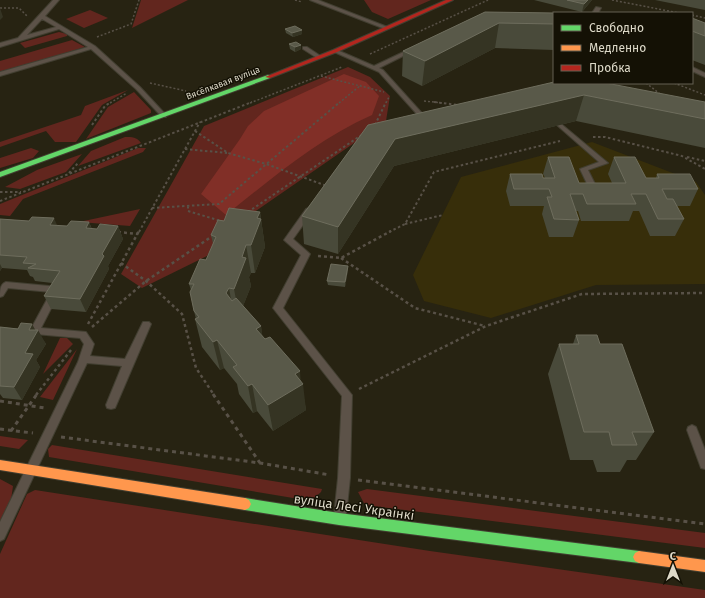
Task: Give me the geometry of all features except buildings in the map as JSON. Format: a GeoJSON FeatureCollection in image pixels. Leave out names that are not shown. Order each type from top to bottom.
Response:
{"type":"FeatureCollection","features":[{"type":"Feature","properties":{"kind":"street","name":"Вясёлкавая вуліца"},"geometry":{"type":"LineString","coordinates":[[0,175],[164,116],[335,51],[450,0]]}},
{"type":"Feature","properties":{"kind":"street","name":"вуліца Лесі Украінкі"},"geometry":{"type":"LineString","coordinates":[[0,465],[340,520],[705,566]]}},
{"type":"Feature","properties":{"kind":"lane"},"geometry":{"type":"LineString","coordinates":[[20,39],[56,0]]}},
{"type":"Feature","properties":{"kind":"lane"},"geometry":{"type":"LineString","coordinates":[[313,0],[387,28]]}},
{"type":"Feature","properties":{"kind":"lane"},"geometry":{"type":"LineString","coordinates":[[42,16],[93,47],[138,88],[164,116]]}},
{"type":"Feature","properties":{"kind":"lane"},"geometry":{"type":"LineString","coordinates":[[0,45],[61,27]]}},
{"type":"Feature","properties":{"kind":"lane"},"geometry":{"type":"LineString","coordinates":[[0,74],[93,47]]}},
{"type":"Feature","properties":{"kind":"lane"},"geometry":{"type":"LineString","coordinates":[[375,68],[418,47]]}},
{"type":"Feature","properties":{"kind":"lane"},"geometry":{"type":"LineString","coordinates":[[305,48],[319,57]]}},
{"type":"Feature","properties":{"kind":"lane"},"geometry":{"type":"LineString","coordinates":[[335,51],[381,71],[430,126],[423,128]]}},
{"type":"Feature","properties":{"kind":"lane"},"geometry":{"type":"LineString","coordinates":[[693,70],[705,75]]}},
{"type":"Feature","properties":{"kind":"lane"},"geometry":{"type":"LineString","coordinates":[[560,125],[604,163],[584,169],[593,188]]}},
{"type":"Feature","properties":{"kind":"lane"},"geometry":{"type":"LineString","coordinates":[[327,186],[288,240],[306,254],[278,308],[347,395],[344,478],[340,520]]}},
{"type":"Feature","properties":{"kind":"lane"},"geometry":{"type":"LineString","coordinates":[[0,294],[6,285],[57,289],[34,331]]}},
{"type":"Feature","properties":{"kind":"lane"},"geometry":{"type":"LineString","coordinates":[[111,405],[146,324]]}},
{"type":"Feature","properties":{"kind":"lane"},"geometry":{"type":"LineString","coordinates":[[0,535],[84,359],[89,344],[83,335],[20,330]]}},
{"type":"Feature","properties":{"kind":"lane"},"geometry":{"type":"LineString","coordinates":[[84,359],[128,363]]}},
{"type":"Feature","properties":{"kind":"lane"},"geometry":{"type":"LineString","coordinates":[[692,430],[705,464]]}},
{"type":"Feature","properties":{"kind":"path"},"geometry":{"type":"LineString","coordinates":[[93,39],[131,24],[139,0]]}},
{"type":"Feature","properties":{"kind":"path"},"geometry":{"type":"LineString","coordinates":[[0,201],[320,76],[488,0]]}},
{"type":"Feature","properties":{"kind":"path"},"geometry":{"type":"LineString","coordinates":[[612,0],[674,12]]}},
{"type":"Feature","properties":{"kind":"path"},"geometry":{"type":"LineString","coordinates":[[0,8],[19,8],[35,24]]}},
{"type":"Feature","properties":{"kind":"path"},"geometry":{"type":"LineString","coordinates":[[693,16],[705,18]]}},
{"type":"Feature","properties":{"kind":"path"},"geometry":{"type":"LineString","coordinates":[[320,76],[361,85],[390,94],[377,124],[370,128]]}},
{"type":"Feature","properties":{"kind":"path"},"geometry":{"type":"LineString","coordinates":[[647,84],[660,95]]}},
{"type":"Feature","properties":{"kind":"path"},"geometry":{"type":"LineString","coordinates":[[677,84],[705,95]]}},
{"type":"Feature","properties":{"kind":"path"},"geometry":{"type":"LineString","coordinates":[[152,208],[219,204],[361,85]]}},
{"type":"Feature","properties":{"kind":"path"},"geometry":{"type":"LineString","coordinates":[[405,98],[459,105]]}},
{"type":"Feature","properties":{"kind":"path"},"geometry":{"type":"LineString","coordinates":[[11,431],[28,405],[83,335],[121,263],[200,122]]}},
{"type":"Feature","properties":{"kind":"path"},"geometry":{"type":"LineString","coordinates":[[195,131],[228,153]]}},
{"type":"Feature","properties":{"kind":"path"},"geometry":{"type":"LineString","coordinates":[[242,216],[364,133]]}},
{"type":"Feature","properties":{"kind":"path"},"geometry":{"type":"LineString","coordinates":[[405,224],[434,172],[575,138],[604,137],[705,161]]}},
{"type":"Feature","properties":{"kind":"path"},"geometry":{"type":"LineString","coordinates":[[185,149],[228,153],[266,164],[327,186]]}},
{"type":"Feature","properties":{"kind":"path"},"geometry":{"type":"LineString","coordinates":[[682,156],[705,169]]}},
{"type":"Feature","properties":{"kind":"path"},"geometry":{"type":"LineString","coordinates":[[0,192],[24,192]]}},
{"type":"Feature","properties":{"kind":"path"},"geometry":{"type":"LineString","coordinates":[[188,206],[188,211],[220,220],[229,225]]}},
{"type":"Feature","properties":{"kind":"path"},"geometry":{"type":"LineString","coordinates":[[341,258],[405,224],[443,215]]}},
{"type":"Feature","properties":{"kind":"path"},"geometry":{"type":"LineString","coordinates":[[115,232],[138,234]]}},
{"type":"Feature","properties":{"kind":"path"},"geometry":{"type":"LineString","coordinates":[[83,335],[146,280],[216,234]]}},
{"type":"Feature","properties":{"kind":"path"},"geometry":{"type":"LineString","coordinates":[[306,254],[341,258],[415,308],[486,326]]}},
{"type":"Feature","properties":{"kind":"path"},"geometry":{"type":"LineString","coordinates":[[121,263],[146,280],[182,314],[196,368],[260,463]]}},
{"type":"Feature","properties":{"kind":"path"},"geometry":{"type":"LineString","coordinates":[[347,395],[486,326],[582,294],[705,293]]}},
{"type":"Feature","properties":{"kind":"path"},"geometry":{"type":"LineString","coordinates":[[0,401],[60,410]]}},
{"type":"Feature","properties":{"kind":"shaded area"},"geometry":{"type":"Polygon","coordinates":[[[141,0],[188,0],[132,28],[141,0]]]}},
{"type":"Feature","properties":{"kind":"shaded area"},"geometry":{"type":"Polygon","coordinates":[[[364,0],[431,0],[388,19],[372,12],[364,0]]]}},
{"type":"Feature","properties":{"kind":"shaded area"},"geometry":{"type":"Polygon","coordinates":[[[90,10],[108,18],[84,28],[66,19],[90,10]]]}},
{"type":"Feature","properties":{"kind":"shaded area"},"geometry":{"type":"Polygon","coordinates":[[[59,32],[67,34],[67,36],[25,48],[20,43],[59,32]]]}},
{"type":"Feature","properties":{"kind":"shaded area"},"geometry":{"type":"Polygon","coordinates":[[[72,40],[85,47],[0,73],[0,61],[72,40]]]}},
{"type":"Feature","properties":{"kind":"shaded area"},"geometry":{"type":"Polygon","coordinates":[[[348,67],[370,77],[390,96],[386,121],[218,237],[207,256],[142,288],[121,274],[204,126],[348,67]]]}},
{"type":"Feature","properties":{"kind":"shaded area"},"geometry":{"type":"Polygon","coordinates":[[[344,74],[366,82],[379,96],[372,115],[314,147],[278,173],[226,215],[201,194],[248,126],[264,111],[344,74]]]}},
{"type":"Feature","properties":{"kind":"shaded area"},"geometry":{"type":"Polygon","coordinates":[[[128,90],[102,105],[76,142],[55,142],[46,131],[0,147],[0,142],[81,115],[85,106],[128,90]]]}},
{"type":"Feature","properties":{"kind":"shaded area"},"geometry":{"type":"Polygon","coordinates":[[[134,92],[151,110],[151,113],[86,139],[108,107],[134,92]]]}},
{"type":"Feature","properties":{"kind":"shaded area"},"geometry":{"type":"Polygon","coordinates":[[[125,137],[134,138],[141,143],[78,166],[91,151],[125,137]]]}},
{"type":"Feature","properties":{"kind":"shaded area"},"geometry":{"type":"Polygon","coordinates":[[[592,142],[696,182],[705,195],[705,284],[596,285],[491,318],[424,301],[413,275],[461,177],[592,142]]]}},
{"type":"Feature","properties":{"kind":"shaded area"},"geometry":{"type":"Polygon","coordinates":[[[31,148],[39,151],[33,158],[0,168],[0,158],[31,148]]]}},
{"type":"Feature","properties":{"kind":"shaded area"},"geometry":{"type":"Polygon","coordinates":[[[138,148],[146,148],[143,152],[23,199],[10,216],[0,215],[0,204],[138,148]]]}},
{"type":"Feature","properties":{"kind":"shaded area"},"geometry":{"type":"Polygon","coordinates":[[[82,154],[66,172],[20,189],[5,187],[37,170],[82,154]]]}},
{"type":"Feature","properties":{"kind":"shaded area"},"geometry":{"type":"Polygon","coordinates":[[[140,209],[130,226],[79,222],[140,209]]]}},
{"type":"Feature","properties":{"kind":"shaded area"},"geometry":{"type":"Polygon","coordinates":[[[60,338],[67,338],[73,344],[43,374],[60,338]]]}},
{"type":"Feature","properties":{"kind":"shaded area"},"geometry":{"type":"Polygon","coordinates":[[[77,349],[53,400],[40,397],[77,349]]]}},
{"type":"Feature","properties":{"kind":"shaded area"},"geometry":{"type":"Polygon","coordinates":[[[0,436],[28,440],[19,449],[0,446],[0,436]]]}},
{"type":"Feature","properties":{"kind":"shaded area"},"geometry":{"type":"Polygon","coordinates":[[[52,445],[322,489],[321,492],[311,501],[49,457],[48,449],[52,445]]]}},
{"type":"Feature","properties":{"kind":"shaded area"},"geometry":{"type":"Polygon","coordinates":[[[0,479],[13,486],[11,500],[0,521],[0,479]]]}},
{"type":"Feature","properties":{"kind":"shaded area"},"geometry":{"type":"Polygon","coordinates":[[[367,489],[705,533],[705,548],[365,505],[358,492],[367,489]]]}},
{"type":"Feature","properties":{"kind":"shaded area"},"geometry":{"type":"Polygon","coordinates":[[[35,490],[430,551],[705,590],[705,598],[0,598],[0,554],[27,494],[35,490]]]}},
{"type":"Feature","properties":{"kind":"traffic: fast"},"geometry":{"type":"LineString","coordinates":[[0,175],[268,77]]}},
{"type":"Feature","properties":{"kind":"traffic: fast"},"geometry":{"type":"LineString","coordinates":[[245,504],[339,519],[639,557]]}},
{"type":"Feature","properties":{"kind":"traffic: slow"},"geometry":{"type":"LineString","coordinates":[[0,465],[245,504]]}},
{"type":"Feature","properties":{"kind":"traffic: slow"},"geometry":{"type":"LineString","coordinates":[[639,557],[705,566]]}},
{"type":"Feature","properties":{"kind":"traffic: jam"},"geometry":{"type":"LineString","coordinates":[[268,77],[335,51],[450,0]]}}]}
